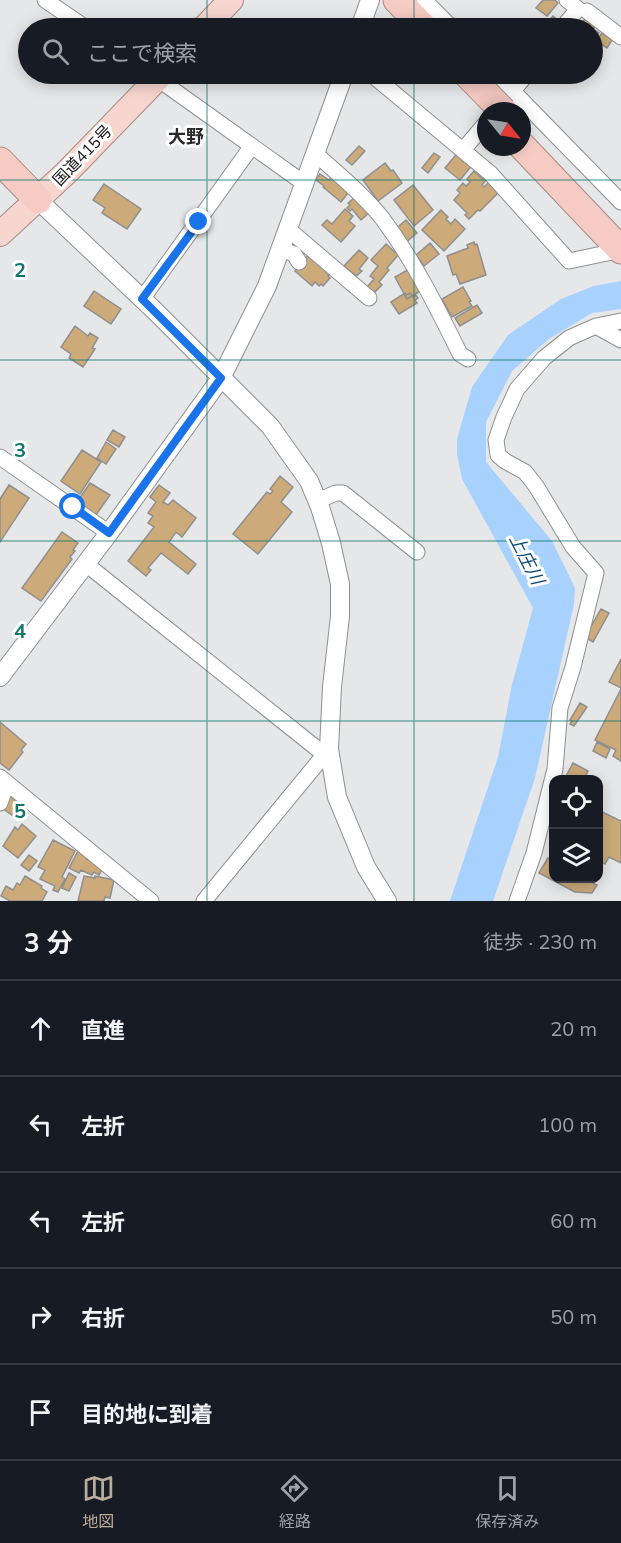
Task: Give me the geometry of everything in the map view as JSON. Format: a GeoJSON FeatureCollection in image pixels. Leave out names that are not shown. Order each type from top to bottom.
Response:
{"type":"FeatureCollection","features":[{"type":"Feature","properties":{"kind":"highway"},"geometry":{"type":"LineString","coordinates":[[214,18],[231,0]]}},
{"type":"Feature","properties":{"kind":"highway"},"geometry":{"type":"LineString","coordinates":[[384,0],[401,18]]}},
{"type":"Feature","properties":{"kind":"highway"},"geometry":{"type":"LineString","coordinates":[[397,0],[414,18]]}},
{"type":"Feature","properties":{"kind":"highway","name":"国道415号"},"geometry":{"type":"LineString","coordinates":[[0,234],[38,200],[148,84]]}},
{"type":"Feature","properties":{"kind":"highway"},"geometry":{"type":"LineString","coordinates":[[469,84],[499,102]]}},
{"type":"Feature","properties":{"kind":"highway"},"geometry":{"type":"LineString","coordinates":[[479,84],[500,102]]}},
{"type":"Feature","properties":{"kind":"highway"},"geometry":{"type":"LineString","coordinates":[[531,141],[621,236]]}},
{"type":"Feature","properties":{"kind":"highway"},"geometry":{"type":"LineString","coordinates":[[531,155],[621,250]]}},
{"type":"Feature","properties":{"kind":"highway"},"geometry":{"type":"LineString","coordinates":[[0,161],[38,200]]}},
{"type":"Feature","properties":{"kind":"street"},"geometry":{"type":"LineString","coordinates":[[45,0],[71,18]]}},
{"type":"Feature","properties":{"kind":"street"},"geometry":{"type":"LineString","coordinates":[[364,18],[370,0]]}},
{"type":"Feature","properties":{"kind":"street"},"geometry":{"type":"LineString","coordinates":[[424,0],[442,18]]}},
{"type":"Feature","properties":{"kind":"street"},"geometry":{"type":"LineString","coordinates":[[570,18],[581,5],[597,18]]}},
{"type":"Feature","properties":{"kind":"street"},"geometry":{"type":"LineString","coordinates":[[603,23],[621,37]]}},
{"type":"Feature","properties":{"kind":"street"},"geometry":{"type":"LineString","coordinates":[[169,84],[305,184]]}},
{"type":"Feature","properties":{"kind":"street"},"geometry":{"type":"LineString","coordinates":[[0,677],[109,533],[221,378],[267,286],[340,84]]}},
{"type":"Feature","properties":{"kind":"street"},"geometry":{"type":"LineString","coordinates":[[383,84],[490,173],[569,261],[621,250]]}},
{"type":"Feature","properties":{"kind":"street"},"geometry":{"type":"LineString","coordinates":[[498,84],[502,102]]}},
{"type":"Feature","properties":{"kind":"street"},"geometry":{"type":"LineString","coordinates":[[504,102],[519,84]]}},
{"type":"Feature","properties":{"kind":"street"},"geometry":{"type":"LineString","coordinates":[[531,128],[621,202]]}},
{"type":"Feature","properties":{"kind":"street"},"geometry":{"type":"LineString","coordinates":[[464,150],[477,134]]}},
{"type":"Feature","properties":{"kind":"street"},"geometry":{"type":"LineString","coordinates":[[142,299],[252,146]]}},
{"type":"Feature","properties":{"kind":"street"},"geometry":{"type":"LineString","coordinates":[[316,154],[381,218],[410,258],[460,354],[468,359]]}},
{"type":"Feature","properties":{"kind":"street"},"geometry":{"type":"LineString","coordinates":[[38,200],[270,426],[309,481],[331,543],[340,584],[340,616],[327,752],[337,797],[366,867],[387,901]]}},
{"type":"Feature","properties":{"kind":"street"},"geometry":{"type":"LineString","coordinates":[[288,229],[369,298]]}},
{"type":"Feature","properties":{"kind":"street"},"geometry":{"type":"LineString","coordinates":[[281,249],[294,254],[299,262]]}},
{"type":"Feature","properties":{"kind":"street"},"geometry":{"type":"LineString","coordinates":[[517,901],[534,853],[555,769],[560,708],[573,667],[596,573],[573,547],[525,472],[504,461],[498,455],[496,440],[518,389],[544,358],[569,338],[596,326],[621,321]]}},
{"type":"Feature","properties":{"kind":"street"},"geometry":{"type":"LineString","coordinates":[[596,326],[621,340]]}},
{"type":"Feature","properties":{"kind":"street"},"geometry":{"type":"LineString","coordinates":[[0,457],[109,533]]}},
{"type":"Feature","properties":{"kind":"street"},"geometry":{"type":"LineString","coordinates":[[317,501],[336,493],[343,493],[417,552]]}},
{"type":"Feature","properties":{"kind":"street"},"geometry":{"type":"LineString","coordinates":[[86,564],[327,752]]}},
{"type":"Feature","properties":{"kind":"street"},"geometry":{"type":"LineString","coordinates":[[204,901],[327,752]]}},
{"type":"Feature","properties":{"kind":"street"},"geometry":{"type":"LineString","coordinates":[[0,803],[3,780]]}},
{"type":"Feature","properties":{"kind":"street"},"geometry":{"type":"LineString","coordinates":[[3,780],[151,901]]}},
{"type":"Feature","properties":{"kind":"water","name":"上庄川"},"geometry":{"type":"Polygon","coordinates":[[[621,281],[621,309],[592,313],[549,339],[512,371],[486,422],[486,462],[552,541],[575,588],[574,604],[535,778],[493,901],[450,901],[498,757],[512,685],[533,608],[462,479],[457,454],[457,439],[472,387],[508,335],[561,299],[594,286],[621,281]]]}},
{"type":"Feature","properties":{"kind":"building"},"geometry":{"type":"Polygon","coordinates":[[[543,0],[555,0],[558,3],[547,16],[536,8],[543,0]]]}},
{"type":"Feature","properties":{"kind":"building"},"geometry":{"type":"Polygon","coordinates":[[[603,34],[612,40],[607,48],[603,45],[603,34]]]}},
{"type":"Feature","properties":{"kind":"building"},"geometry":{"type":"Polygon","coordinates":[[[359,146],[365,151],[352,165],[346,160],[359,146]]]}},
{"type":"Feature","properties":{"kind":"building"},"geometry":{"type":"Polygon","coordinates":[[[460,150],[474,163],[460,180],[445,168],[460,150]]]}},
{"type":"Feature","properties":{"kind":"building"},"geometry":{"type":"Polygon","coordinates":[[[434,153],[440,157],[428,173],[422,168],[434,153]]]}},
{"type":"Feature","properties":{"kind":"building"},"geometry":{"type":"Polygon","coordinates":[[[385,163],[402,183],[378,201],[363,180],[385,163]]]}},
{"type":"Feature","properties":{"kind":"building"},"geometry":{"type":"Polygon","coordinates":[[[474,171],[485,181],[482,185],[484,187],[489,182],[499,192],[469,219],[465,215],[467,213],[454,200],[460,193],[457,190],[463,183],[466,186],[470,182],[467,179],[474,171]]]}},
{"type":"Feature","properties":{"kind":"building"},"geometry":{"type":"Polygon","coordinates":[[[320,174],[329,180],[333,175],[351,189],[341,202],[316,180],[320,174]]]}},
{"type":"Feature","properties":{"kind":"building"},"geometry":{"type":"Polygon","coordinates":[[[104,184],[141,209],[127,229],[102,213],[105,208],[93,200],[104,184]]]}},
{"type":"Feature","properties":{"kind":"building"},"geometry":{"type":"Polygon","coordinates":[[[413,185],[433,210],[414,226],[394,200],[413,185]]]}},
{"type":"Feature","properties":{"kind":"building"},"geometry":{"type":"Polygon","coordinates":[[[358,195],[371,211],[361,220],[352,209],[350,211],[347,208],[350,205],[348,203],[358,195]]]}},
{"type":"Feature","properties":{"kind":"building"},"geometry":{"type":"Polygon","coordinates":[[[345,209],[353,216],[349,221],[355,226],[341,242],[322,225],[327,220],[332,224],[345,209]]]}},
{"type":"Feature","properties":{"kind":"building"},"geometry":{"type":"Polygon","coordinates":[[[441,210],[451,224],[455,219],[465,229],[444,251],[422,230],[441,210]]]}},
{"type":"Feature","properties":{"kind":"building"},"geometry":{"type":"Polygon","coordinates":[[[406,220],[417,233],[404,244],[393,231],[406,220]]]}},
{"type":"Feature","properties":{"kind":"building"},"geometry":{"type":"Polygon","coordinates":[[[474,242],[475,245],[477,244],[486,275],[460,284],[456,274],[453,275],[447,256],[468,248],[467,245],[474,242]]]}},
{"type":"Feature","properties":{"kind":"building"},"geometry":{"type":"Polygon","coordinates":[[[430,243],[439,254],[424,266],[416,255],[430,243]]]}},
{"type":"Feature","properties":{"kind":"building"},"geometry":{"type":"Polygon","coordinates":[[[386,244],[398,255],[379,282],[382,285],[374,293],[367,287],[374,279],[370,276],[378,266],[371,260],[386,244]]]}},
{"type":"Feature","properties":{"kind":"building"},"geometry":{"type":"Polygon","coordinates":[[[359,250],[368,258],[359,269],[362,271],[356,276],[344,266],[359,250]]]}},
{"type":"Feature","properties":{"kind":"building"},"geometry":{"type":"Polygon","coordinates":[[[308,255],[332,271],[328,276],[330,278],[323,286],[315,282],[312,286],[295,271],[308,255]]]}},
{"type":"Feature","properties":{"kind":"building"},"geometry":{"type":"Polygon","coordinates":[[[411,268],[424,289],[407,299],[395,277],[411,268]]]}},
{"type":"Feature","properties":{"kind":"building"},"geometry":{"type":"Polygon","coordinates":[[[463,287],[472,306],[452,317],[442,299],[463,287]]]}},
{"type":"Feature","properties":{"kind":"building"},"geometry":{"type":"Polygon","coordinates":[[[94,291],[121,309],[111,324],[84,306],[94,291]]]}},
{"type":"Feature","properties":{"kind":"building"},"geometry":{"type":"Polygon","coordinates":[[[405,293],[406,295],[410,293],[413,297],[416,295],[417,303],[399,314],[391,302],[405,293]]]}},
{"type":"Feature","properties":{"kind":"building"},"geometry":{"type":"Polygon","coordinates":[[[477,305],[482,313],[460,326],[455,318],[477,305]]]}},
{"type":"Feature","properties":{"kind":"building"},"geometry":{"type":"Polygon","coordinates":[[[75,326],[88,336],[90,333],[98,338],[92,348],[95,349],[83,367],[69,358],[71,354],[61,347],[75,326]]]}},
{"type":"Feature","properties":{"kind":"building"},"geometry":{"type":"Polygon","coordinates":[[[113,430],[125,437],[119,447],[107,440],[113,430]]]}},
{"type":"Feature","properties":{"kind":"building"},"geometry":{"type":"Polygon","coordinates":[[[106,442],[116,449],[106,464],[97,458],[106,442]]]}},
{"type":"Feature","properties":{"kind":"building"},"geometry":{"type":"Polygon","coordinates":[[[82,450],[101,462],[80,494],[61,481],[82,450]]]}},
{"type":"Feature","properties":{"kind":"building"},"geometry":{"type":"Polygon","coordinates":[[[280,476],[293,487],[281,502],[292,512],[258,554],[233,534],[267,492],[270,494],[273,491],[270,489],[280,476]]]}},
{"type":"Feature","properties":{"kind":"building"},"geometry":{"type":"Polygon","coordinates":[[[90,483],[110,495],[96,515],[77,502],[90,483]]]}},
{"type":"Feature","properties":{"kind":"building"},"geometry":{"type":"Polygon","coordinates":[[[9,485],[29,498],[0,542],[0,499],[9,485]]]}},
{"type":"Feature","properties":{"kind":"building"},"geometry":{"type":"Polygon","coordinates":[[[159,485],[170,493],[163,502],[168,505],[173,500],[196,518],[182,537],[176,532],[169,542],[196,564],[188,574],[161,553],[148,568],[151,570],[146,576],[128,561],[154,527],[148,523],[153,516],[148,513],[156,502],[150,497],[159,485]]]}},
{"type":"Feature","properties":{"kind":"building"},"geometry":{"type":"Polygon","coordinates":[[[62,532],[78,543],[70,557],[72,559],[41,601],[22,588],[62,532]]]}},
{"type":"Feature","properties":{"kind":"building"},"geometry":{"type":"Polygon","coordinates":[[[601,609],[609,613],[593,642],[585,637],[601,609]]]}},
{"type":"Feature","properties":{"kind":"building"},"geometry":{"type":"Polygon","coordinates":[[[621,659],[621,688],[609,682],[621,659]]]}},
{"type":"Feature","properties":{"kind":"building"},"geometry":{"type":"Polygon","coordinates":[[[621,689],[621,761],[613,756],[616,750],[595,740],[621,689]]]}},
{"type":"Feature","properties":{"kind":"building"},"geometry":{"type":"Polygon","coordinates":[[[580,703],[587,707],[574,726],[570,724],[572,721],[570,720],[580,703]]]}},
{"type":"Feature","properties":{"kind":"building"},"geometry":{"type":"Polygon","coordinates":[[[0,722],[26,744],[21,750],[23,752],[9,770],[0,763],[0,722]]]}},
{"type":"Feature","properties":{"kind":"building"},"geometry":{"type":"Polygon","coordinates":[[[597,742],[610,749],[606,758],[593,751],[597,742]]]}},
{"type":"Feature","properties":{"kind":"building"},"geometry":{"type":"Polygon","coordinates":[[[573,763],[588,771],[586,775],[567,775],[573,763]]]}},
{"type":"Feature","properties":{"kind":"building"},"geometry":{"type":"Polygon","coordinates":[[[10,796],[24,806],[16,818],[2,808],[10,796]]]}},
{"type":"Feature","properties":{"kind":"building"},"geometry":{"type":"Polygon","coordinates":[[[603,812],[621,821],[621,863],[609,857],[605,864],[603,863],[603,812]]]}},
{"type":"Feature","properties":{"kind":"building"},"geometry":{"type":"Polygon","coordinates":[[[22,824],[36,836],[18,858],[3,846],[15,827],[18,830],[22,824]]]}},
{"type":"Feature","properties":{"kind":"building"},"geometry":{"type":"Polygon","coordinates":[[[53,840],[75,851],[62,877],[65,879],[58,892],[53,890],[55,886],[40,879],[45,870],[38,867],[53,840]]]}},
{"type":"Feature","properties":{"kind":"building"},"geometry":{"type":"Polygon","coordinates":[[[78,851],[88,856],[86,859],[103,867],[99,875],[94,872],[92,875],[81,870],[79,873],[69,868],[78,851]]]}},
{"type":"Feature","properties":{"kind":"building"},"geometry":{"type":"Polygon","coordinates":[[[29,855],[37,861],[29,871],[21,865],[29,855]]]}},
{"type":"Feature","properties":{"kind":"building"},"geometry":{"type":"Polygon","coordinates":[[[548,858],[549,858],[549,878],[539,873],[548,858]]]}},
{"type":"Feature","properties":{"kind":"building"},"geometry":{"type":"Polygon","coordinates":[[[69,873],[76,877],[69,891],[62,888],[69,873]]]}},
{"type":"Feature","properties":{"kind":"building"},"geometry":{"type":"Polygon","coordinates":[[[25,876],[42,886],[41,888],[47,892],[42,901],[10,901],[1,896],[6,886],[13,890],[17,883],[20,885],[25,876]]]}},
{"type":"Feature","properties":{"kind":"building"},"geometry":{"type":"Polygon","coordinates":[[[84,876],[114,880],[110,898],[105,897],[104,901],[78,901],[84,876]]]}},
{"type":"Feature","properties":{"kind":"building"},"geometry":{"type":"Polygon","coordinates":[[[558,883],[597,885],[592,893],[575,892],[558,883]]]}},
{"type":"Feature","properties":{"kind":"district","name":"大野"},"geometry":{"type":"Point","coordinates":[186,136]}},
{"type":"Feature","properties":{"kind":"route"},"geometry":{"type":"LineString","coordinates":[[73,507],[109,533],[221,378],[142,299],[199,222]]}}]}
